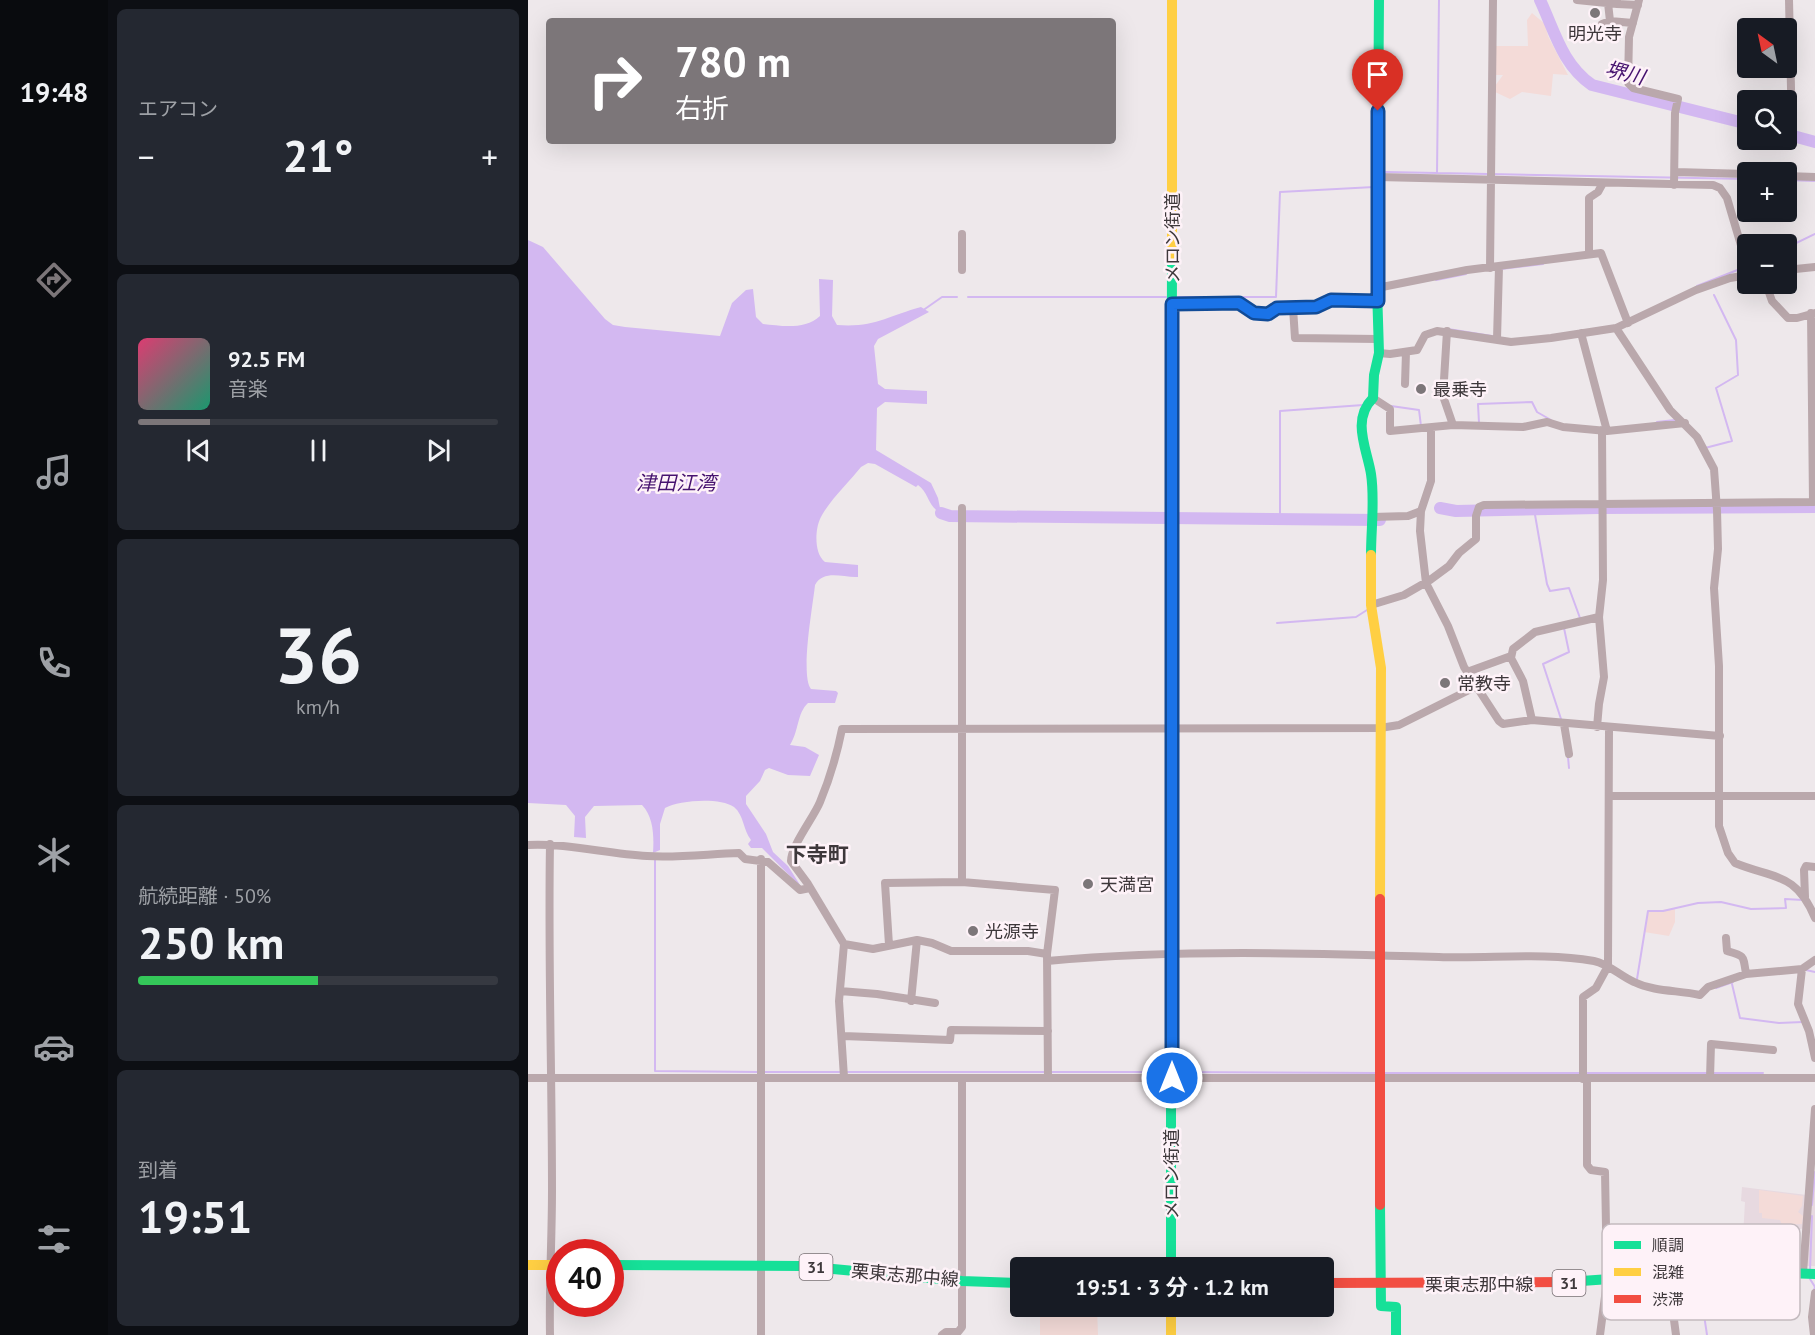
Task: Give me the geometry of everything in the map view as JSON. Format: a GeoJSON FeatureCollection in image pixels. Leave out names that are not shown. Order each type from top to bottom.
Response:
{"type":"FeatureCollection","features":[{"type":"Feature","properties":{"kind":"street","name":"メロン街道"},"geometry":{"type":"LineString","coordinates":[[1171,1257],[1172,0]]}},
{"type":"Feature","properties":{"kind":"street"},"geometry":{"type":"LineString","coordinates":[[1379,0],[1377,288],[1379,353],[1374,375],[1373,399],[1367,404],[1364,412],[1361,435],[1371,475],[1371,605],[1380,668],[1381,1306],[1396,1307],[1396,1335]]}},
{"type":"Feature","properties":{"kind":"street"},"geometry":{"type":"LineString","coordinates":[[1493,0],[1491,181],[1497,339]]}},
{"type":"Feature","properties":{"kind":"street"},"geometry":{"type":"LineString","coordinates":[[1583,0],[1639,2],[1629,38],[1628,83],[1633,88],[1678,99],[1675,113],[1674,178]]}},
{"type":"Feature","properties":{"kind":"street"},"geometry":{"type":"LineString","coordinates":[[1789,0],[1791,90]]}},
{"type":"Feature","properties":{"kind":"street"},"geometry":{"type":"LineString","coordinates":[[1614,2],[1606,23],[1633,23]]}},
{"type":"Feature","properties":{"kind":"street"},"geometry":{"type":"LineString","coordinates":[[1378,177],[1603,183],[1737,175]]}},
{"type":"Feature","properties":{"kind":"street"},"geometry":{"type":"LineString","coordinates":[[1797,176],[1815,177]]}},
{"type":"Feature","properties":{"kind":"street"},"geometry":{"type":"LineString","coordinates":[[1674,178],[1720,188],[1727,198],[1738,234]]}},
{"type":"Feature","properties":{"kind":"street"},"geometry":{"type":"LineString","coordinates":[[1589,253],[1589,198],[1598,192],[1603,183]]}},
{"type":"Feature","properties":{"kind":"street"},"geometry":{"type":"LineString","coordinates":[[962,234],[962,270]]}},
{"type":"Feature","properties":{"kind":"street"},"geometry":{"type":"LineString","coordinates":[[1377,288],[1494,267],[1531,264],[1600,253],[1628,323]]}},
{"type":"Feature","properties":{"kind":"street"},"geometry":{"type":"LineString","coordinates":[[1797,269],[1815,267]]}},
{"type":"Feature","properties":{"kind":"street"},"geometry":{"type":"LineString","coordinates":[[1379,353],[1406,352],[1421,347],[1425,335],[1431,332],[1447,331],[1511,342],[1616,328],[1696,290],[1737,277]]}},
{"type":"Feature","properties":{"kind":"street"},"geometry":{"type":"LineString","coordinates":[[1371,605],[1404,595],[1449,566],[1459,553],[1476,539],[1476,516],[1484,505],[1717,505],[1813,502],[1813,313],[1788,318],[1772,301],[1770,294]]}},
{"type":"Feature","properties":{"kind":"street"},"geometry":{"type":"LineString","coordinates":[[1172,304],[1239,303],[1254,313],[1268,314],[1277,308],[1316,307],[1331,300],[1378,301]]}},
{"type":"Feature","properties":{"kind":"street"},"geometry":{"type":"LineString","coordinates":[[1293,308],[1295,338],[1378,339]]}},
{"type":"Feature","properties":{"kind":"street"},"geometry":{"type":"LineString","coordinates":[[1616,328],[1670,410],[1697,437],[1714,469],[1718,549],[1714,588],[1720,736],[1719,826],[1731,860],[1785,879],[1797,887],[1815,918]]}},
{"type":"Feature","properties":{"kind":"street"},"geometry":{"type":"LineString","coordinates":[[1447,331],[1443,396],[1453,425]]}},
{"type":"Feature","properties":{"kind":"street"},"geometry":{"type":"LineString","coordinates":[[1581,333],[1605,430],[1603,580],[1599,616],[1604,677],[1598,727]]}},
{"type":"Feature","properties":{"kind":"street"},"geometry":{"type":"LineString","coordinates":[[1405,384],[1406,352]]}},
{"type":"Feature","properties":{"kind":"street"},"geometry":{"type":"LineString","coordinates":[[1373,399],[1390,409],[1390,431],[1453,425],[1522,427],[1547,422],[1563,427],[1605,430],[1685,423]]}},
{"type":"Feature","properties":{"kind":"street"},"geometry":{"type":"LineString","coordinates":[[1431,428],[1431,481],[1422,511],[1420,531],[1426,582],[1475,687],[1503,724],[1532,720],[1720,736]]}},
{"type":"Feature","properties":{"kind":"street"},"geometry":{"type":"LineString","coordinates":[[962,508],[962,882]]}},
{"type":"Feature","properties":{"kind":"street"},"geometry":{"type":"LineString","coordinates":[[1372,519],[1408,516],[1422,511]]}},
{"type":"Feature","properties":{"kind":"street"},"geometry":{"type":"LineString","coordinates":[[1532,720],[1523,681],[1511,656],[1513,649],[1535,632],[1599,616]]}},
{"type":"Feature","properties":{"kind":"street"},"geometry":{"type":"LineString","coordinates":[[1467,672],[1511,656]]}},
{"type":"Feature","properties":{"kind":"street"},"geometry":{"type":"LineString","coordinates":[[844,1073],[840,991],[844,944],[791,861],[791,855],[820,802],[837,754],[842,729],[1380,728],[1399,725],[1475,687]]}},
{"type":"Feature","properties":{"kind":"street"},"geometry":{"type":"LineString","coordinates":[[1564,724],[1569,754]]}},
{"type":"Feature","properties":{"kind":"street"},"geometry":{"type":"LineString","coordinates":[[1606,1224],[1605,1172],[1591,1170],[1587,1165],[1583,997],[1596,988],[1608,966],[1609,728]]}},
{"type":"Feature","properties":{"kind":"street"},"geometry":{"type":"LineString","coordinates":[[1609,796],[1815,796]]}},
{"type":"Feature","properties":{"kind":"street"},"geometry":{"type":"LineString","coordinates":[[528,845],[550,844],[602,853],[649,856],[739,853],[746,859],[761,859],[772,865],[800,890],[810,888]]}},
{"type":"Feature","properties":{"kind":"street"},"geometry":{"type":"LineString","coordinates":[[550,844],[550,1078],[553,1239]]}},
{"type":"Feature","properties":{"kind":"street"},"geometry":{"type":"LineString","coordinates":[[761,859],[761,1335]]}},
{"type":"Feature","properties":{"kind":"street"},"geometry":{"type":"LineString","coordinates":[[1805,899],[1804,870],[1806,866],[1815,867]]}},
{"type":"Feature","properties":{"kind":"street"},"geometry":{"type":"LineString","coordinates":[[889,945],[885,883],[962,882],[1056,891],[1047,957],[1048,1073]]}},
{"type":"Feature","properties":{"kind":"street"},"geometry":{"type":"LineString","coordinates":[[1726,938],[1726,951],[1739,953],[1743,957],[1746,974]]}},
{"type":"Feature","properties":{"kind":"street"},"geometry":{"type":"LineString","coordinates":[[844,944],[873,949],[917,940],[951,951],[1028,951],[1047,957],[1379,954],[1440,958],[1541,957],[1594,962],[1608,966],[1633,982],[1654,989],[1700,995],[1708,987],[1746,974],[1802,969],[1814,964]]}},
{"type":"Feature","properties":{"kind":"street"},"geometry":{"type":"LineString","coordinates":[[911,1001],[917,940]]}},
{"type":"Feature","properties":{"kind":"street"},"geometry":{"type":"LineString","coordinates":[[1802,969],[1798,1005],[1809,1031],[1815,1058]]}},
{"type":"Feature","properties":{"kind":"street"},"geometry":{"type":"LineString","coordinates":[[840,991],[884,994],[911,1001],[935,1003]]}},
{"type":"Feature","properties":{"kind":"street"},"geometry":{"type":"LineString","coordinates":[[843,1036],[950,1040],[951,1030],[1048,1031]]}},
{"type":"Feature","properties":{"kind":"street"},"geometry":{"type":"LineString","coordinates":[[1710,1075],[1711,1044],[1773,1050]]}},
{"type":"Feature","properties":{"kind":"street"},"geometry":{"type":"LineString","coordinates":[[528,1078],[844,1073],[962,1078],[1048,1073],[1710,1075],[1815,1078]]}},
{"type":"Feature","properties":{"kind":"street"},"geometry":{"type":"LineString","coordinates":[[942,1335],[946,1332],[958,1332],[962,1327],[962,1078]]}},
{"type":"Feature","properties":{"kind":"street"},"geometry":{"type":"LineString","coordinates":[[1803,1273],[1815,1109]]}},
{"type":"Feature","properties":{"kind":"street"},"geometry":{"type":"LineString","coordinates":[[528,1265],[546,1265]]}},
{"type":"Feature","properties":{"kind":"street","name":"栗東志那中線"},"geometry":{"type":"LineString","coordinates":[[624,1265],[845,1269],[962,1281],[1010,1283]]}},
{"type":"Feature","properties":{"kind":"street","name":"栗東志那中線"},"geometry":{"type":"LineString","coordinates":[[1800,1273],[1815,1274]]}},
{"type":"Feature","properties":{"kind":"street","name":"栗東志那中線"},"geometry":{"type":"LineString","coordinates":[[1334,1283],[1545,1284],[1602,1281]]}},
{"type":"Feature","properties":{"kind":"street"},"geometry":{"type":"LineString","coordinates":[[1814,1335],[1812,1317],[1815,1293]]}},
{"type":"Feature","properties":{"kind":"street"},"geometry":{"type":"LineString","coordinates":[[550,1335],[551,1317]]}},
{"type":"Feature","properties":{"kind":"street"},"geometry":{"type":"LineString","coordinates":[[1171,1317],[1171,1335]]}},
{"type":"Feature","properties":{"kind":"street"},"geometry":{"type":"LineString","coordinates":[[1600,1335],[1602,1320]]}},
{"type":"Feature","properties":{"kind":"street"},"geometry":{"type":"LineString","coordinates":[[1674,1320],[1676,1335]]}},
{"type":"Feature","properties":{"kind":"shaded area"},"geometry":{"type":"Polygon","coordinates":[[[1532,13],[1545,24],[1548,36],[1568,75],[1553,74],[1551,96],[1522,92],[1510,99],[1495,92],[1495,86],[1503,75],[1495,75],[1495,46],[1528,46],[1527,20],[1532,13]]]}},
{"type":"Feature","properties":{"kind":"shaded area"},"geometry":{"type":"Polygon","coordinates":[[[1675,909],[1675,922],[1669,936],[1644,932],[1648,911],[1675,909]]]}},
{"type":"Feature","properties":{"kind":"shaded area"},"geometry":{"type":"Polygon","coordinates":[[[1815,1170],[1815,1266],[1807,1266],[1812,1208],[1815,1170]]]}},
{"type":"Feature","properties":{"kind":"shaded area"},"geometry":{"type":"Polygon","coordinates":[[[1742,1187],[1807,1195],[1804,1228],[1800,1229],[1800,1224],[1744,1224],[1745,1202],[1741,1201],[1742,1187]]]}},
{"type":"Feature","properties":{"kind":"shaded area"},"geometry":{"type":"Polygon","coordinates":[[[1759,1190],[1803,1196],[1802,1206],[1798,1212],[1803,1216],[1802,1224],[1782,1224],[1780,1220],[1762,1218],[1762,1213],[1759,1213],[1759,1190]]]}},
{"type":"Feature","properties":{"kind":"shaded area"},"geometry":{"type":"Polygon","coordinates":[[[1040,1317],[1097,1317],[1098,1335],[1040,1335],[1040,1317]]]}},
{"type":"Feature","properties":{"kind":"water","name":"津田江湾"},"geometry":{"type":"Polygon","coordinates":[[[528,240],[543,247],[605,319],[613,325],[720,336],[732,303],[746,290],[753,289],[756,317],[763,324],[800,325],[820,316],[819,279],[833,280],[832,316],[837,325],[871,323],[921,307],[929,312],[878,339],[874,346],[878,384],[885,389],[927,391],[927,404],[885,402],[877,408],[876,450],[931,483],[938,498],[941,513],[933,507],[918,485],[916,487],[875,464],[868,463],[861,467],[828,506],[817,529],[816,542],[821,558],[825,562],[858,565],[858,577],[834,575],[823,577],[815,585],[808,639],[807,670],[811,689],[838,693],[835,703],[808,703],[804,707],[790,745],[805,747],[819,755],[810,776],[788,775],[769,768],[765,770],[760,781],[746,796],[746,804],[766,834],[773,852],[788,866],[802,888],[762,848],[751,848],[748,844],[751,840],[740,814],[728,804],[700,801],[680,803],[665,808],[660,824],[660,850],[653,853],[651,822],[642,805],[594,806],[585,817],[586,838],[574,837],[575,816],[566,805],[528,803],[528,240]]]}},
{"type":"Feature","properties":{"kind":"waterway"},"geometry":{"type":"LineString","coordinates":[[1439,0],[1437,173],[1737,179]]}},
{"type":"Feature","properties":{"kind":"waterway","name":"堺川"},"geometry":{"type":"LineString","coordinates":[[1540,0],[1566,57],[1582,77],[1592,85],[1737,121]]}},
{"type":"Feature","properties":{"kind":"waterway","name":"堺川"},"geometry":{"type":"LineString","coordinates":[[1797,137],[1815,142]]}},
{"type":"Feature","properties":{"kind":"waterway"},"geometry":{"type":"LineString","coordinates":[[1386,172],[1437,173]]}},
{"type":"Feature","properties":{"kind":"waterway"},"geometry":{"type":"LineString","coordinates":[[1797,180],[1815,181]]}},
{"type":"Feature","properties":{"kind":"waterway"},"geometry":{"type":"LineString","coordinates":[[1178,297],[1276,297],[1280,192],[1374,187]]}},
{"type":"Feature","properties":{"kind":"waterway"},"geometry":{"type":"LineString","coordinates":[[1797,243],[1815,234]]}},
{"type":"Feature","properties":{"kind":"waterway"},"geometry":{"type":"LineString","coordinates":[[1501,269],[1543,264]]}},
{"type":"Feature","properties":{"kind":"waterway"},"geometry":{"type":"LineString","coordinates":[[1697,286],[1737,270]]}},
{"type":"Feature","properties":{"kind":"waterway"},"geometry":{"type":"LineString","coordinates":[[1436,280],[1466,274]]}},
{"type":"Feature","properties":{"kind":"waterway"},"geometry":{"type":"LineString","coordinates":[[1705,448],[1732,441],[1716,388],[1738,375],[1736,340],[1714,295]]}},
{"type":"Feature","properties":{"kind":"waterway"},"geometry":{"type":"LineString","coordinates":[[922,311],[942,297],[957,297]]}},
{"type":"Feature","properties":{"kind":"waterway"},"geometry":{"type":"LineString","coordinates":[[968,297],[1166,297]]}},
{"type":"Feature","properties":{"kind":"waterway"},"geometry":{"type":"LineString","coordinates":[[1448,329],[1492,336]]}},
{"type":"Feature","properties":{"kind":"waterway"},"geometry":{"type":"LineString","coordinates":[[1477,423],[1479,423],[1478,404],[1532,402],[1537,412],[1551,420]]}},
{"type":"Feature","properties":{"kind":"waterway"},"geometry":{"type":"LineString","coordinates":[[1280,520],[1280,411],[1363,405]]}},
{"type":"Feature","properties":{"kind":"waterway"},"geometry":{"type":"LineString","coordinates":[[1391,406],[1419,410],[1421,426]]}},
{"type":"Feature","properties":{"kind":"waterway"},"geometry":{"type":"LineString","coordinates":[[1657,422],[1675,420]]}},
{"type":"Feature","properties":{"kind":"waterway"},"geometry":{"type":"LineString","coordinates":[[1440,508],[1456,511],[1815,507]]}},
{"type":"Feature","properties":{"kind":"waterway"},"geometry":{"type":"LineString","coordinates":[[1534,509],[1547,584],[1550,591],[1569,588],[1580,618],[1577,619]]}},
{"type":"Feature","properties":{"kind":"waterway"},"geometry":{"type":"LineString","coordinates":[[941,513],[950,516],[1380,520]]}},
{"type":"Feature","properties":{"kind":"waterway"},"geometry":{"type":"LineString","coordinates":[[1277,623],[1356,617],[1367,610]]}},
{"type":"Feature","properties":{"kind":"waterway"},"geometry":{"type":"LineString","coordinates":[[1562,722],[1543,664],[1569,652],[1564,628]]}},
{"type":"Feature","properties":{"kind":"waterway"},"geometry":{"type":"LineString","coordinates":[[1568,757],[1569,768]]}},
{"type":"Feature","properties":{"kind":"waterway"},"geometry":{"type":"LineString","coordinates":[[655,860],[655,1071],[758,1072]]}},
{"type":"Feature","properties":{"kind":"waterway"},"geometry":{"type":"LineString","coordinates":[[1637,979],[1648,911],[1663,911],[1698,903],[1721,902],[1751,909],[1786,908],[1785,899],[1803,900]]}},
{"type":"Feature","properties":{"kind":"waterway"},"geometry":{"type":"LineString","coordinates":[[1806,970],[1815,972]]}},
{"type":"Feature","properties":{"kind":"waterway"},"geometry":{"type":"LineString","coordinates":[[1716,988],[1733,982]]}},
{"type":"Feature","properties":{"kind":"waterway"},"geometry":{"type":"LineString","coordinates":[[1732,984],[1740,1018],[1779,1023],[1803,1022]]}},
{"type":"Feature","properties":{"kind":"waterway"},"geometry":{"type":"LineString","coordinates":[[764,1072],[1169,1072]]}},
{"type":"Feature","properties":{"kind":"waterway"},"geometry":{"type":"LineString","coordinates":[[1175,1072],[1376,1073]]}},
{"type":"Feature","properties":{"kind":"waterway"},"geometry":{"type":"LineString","coordinates":[[1385,1073],[1580,1073]]}},
{"type":"Feature","properties":{"kind":"waterway"},"geometry":{"type":"LineString","coordinates":[[1586,1073],[1763,1073]]}},
{"type":"Feature","properties":{"kind":"waterway"},"geometry":{"type":"LineString","coordinates":[[1812,1205],[1815,1172]]}},
{"type":"Feature","properties":{"kind":"waterway"},"geometry":{"type":"LineString","coordinates":[[1810,1270],[1812,1216]]}},
{"type":"Feature","properties":{"kind":"waterway"},"geometry":{"type":"LineString","coordinates":[[1810,1279],[1815,1287],[1813,1292]]}},
{"type":"Feature","properties":{"kind":"waterway"},"geometry":{"type":"LineString","coordinates":[[1705,1320],[1707,1335]]}},
{"type":"Feature","properties":{"kind":"traffic: fast"},"geometry":{"type":"LineString","coordinates":[[1371,555],[1372,484],[1362,425],[1366,407],[1373,398],[1374,375],[1379,353],[1377,288],[1379,0]]}},
{"type":"Feature","properties":{"kind":"traffic: fast"},"geometry":{"type":"LineString","coordinates":[[1171,671],[1172,257]]}},
{"type":"Feature","properties":{"kind":"traffic: fast"},"geometry":{"type":"LineString","coordinates":[[1171,899],[1171,1257]]}},
{"type":"Feature","properties":{"kind":"traffic: fast"},"geometry":{"type":"LineString","coordinates":[[1380,1205],[1381,1306],[1396,1307],[1396,1335]]}},
{"type":"Feature","properties":{"kind":"traffic: fast"},"geometry":{"type":"LineString","coordinates":[[624,1265],[801,1266],[962,1281],[1010,1283]]}},
{"type":"Feature","properties":{"kind":"traffic: fast"},"geometry":{"type":"LineString","coordinates":[[1800,1274],[1815,1274]]}},
{"type":"Feature","properties":{"kind":"traffic: fast"},"geometry":{"type":"LineString","coordinates":[[1567,1282],[1602,1280]]}},
{"type":"Feature","properties":{"kind":"traffic: slow"},"geometry":{"type":"LineString","coordinates":[[1172,0],[1172,257]]}},
{"type":"Feature","properties":{"kind":"traffic: slow"},"geometry":{"type":"LineString","coordinates":[[1371,555],[1371,605],[1381,668],[1380,899]]}},
{"type":"Feature","properties":{"kind":"traffic: slow"},"geometry":{"type":"LineString","coordinates":[[1171,671],[1171,899]]}},
{"type":"Feature","properties":{"kind":"traffic: slow"},"geometry":{"type":"LineString","coordinates":[[528,1265],[546,1265]]}},
{"type":"Feature","properties":{"kind":"traffic: slow"},"geometry":{"type":"LineString","coordinates":[[1171,1317],[1171,1335]]}},
{"type":"Feature","properties":{"kind":"traffic: jam"},"geometry":{"type":"LineString","coordinates":[[1380,899],[1380,1205]]}},
{"type":"Feature","properties":{"kind":"traffic: jam"},"geometry":{"type":"LineString","coordinates":[[1334,1283],[1567,1282]]}},
{"type":"Feature","properties":{"kind":"place","name":"明光寺"},"geometry":{"type":"Point","coordinates":[1595,13]}},
{"type":"Feature","properties":{"kind":"place","name":"最乗寺"},"geometry":{"type":"Point","coordinates":[1421,389]}},
{"type":"Feature","properties":{"kind":"place","name":"常教寺"},"geometry":{"type":"Point","coordinates":[1445,683]}},
{"type":"Feature","properties":{"kind":"place","name":"天満宮"},"geometry":{"type":"Point","coordinates":[1088,884]}},
{"type":"Feature","properties":{"kind":"place","name":"光源寺"},"geometry":{"type":"Point","coordinates":[973,931]}},
{"type":"Feature","properties":{"kind":"district","name":"下寺町"},"geometry":{"type":"Point","coordinates":[817,854]}},
{"type":"Feature","properties":{"kind":"route"},"geometry":{"type":"LineString","coordinates":[[1172,1078],[1172,304],[1239,303],[1250,312],[1268,314],[1277,308],[1316,307],[1331,300],[1378,301],[1378,111]]}}]}
